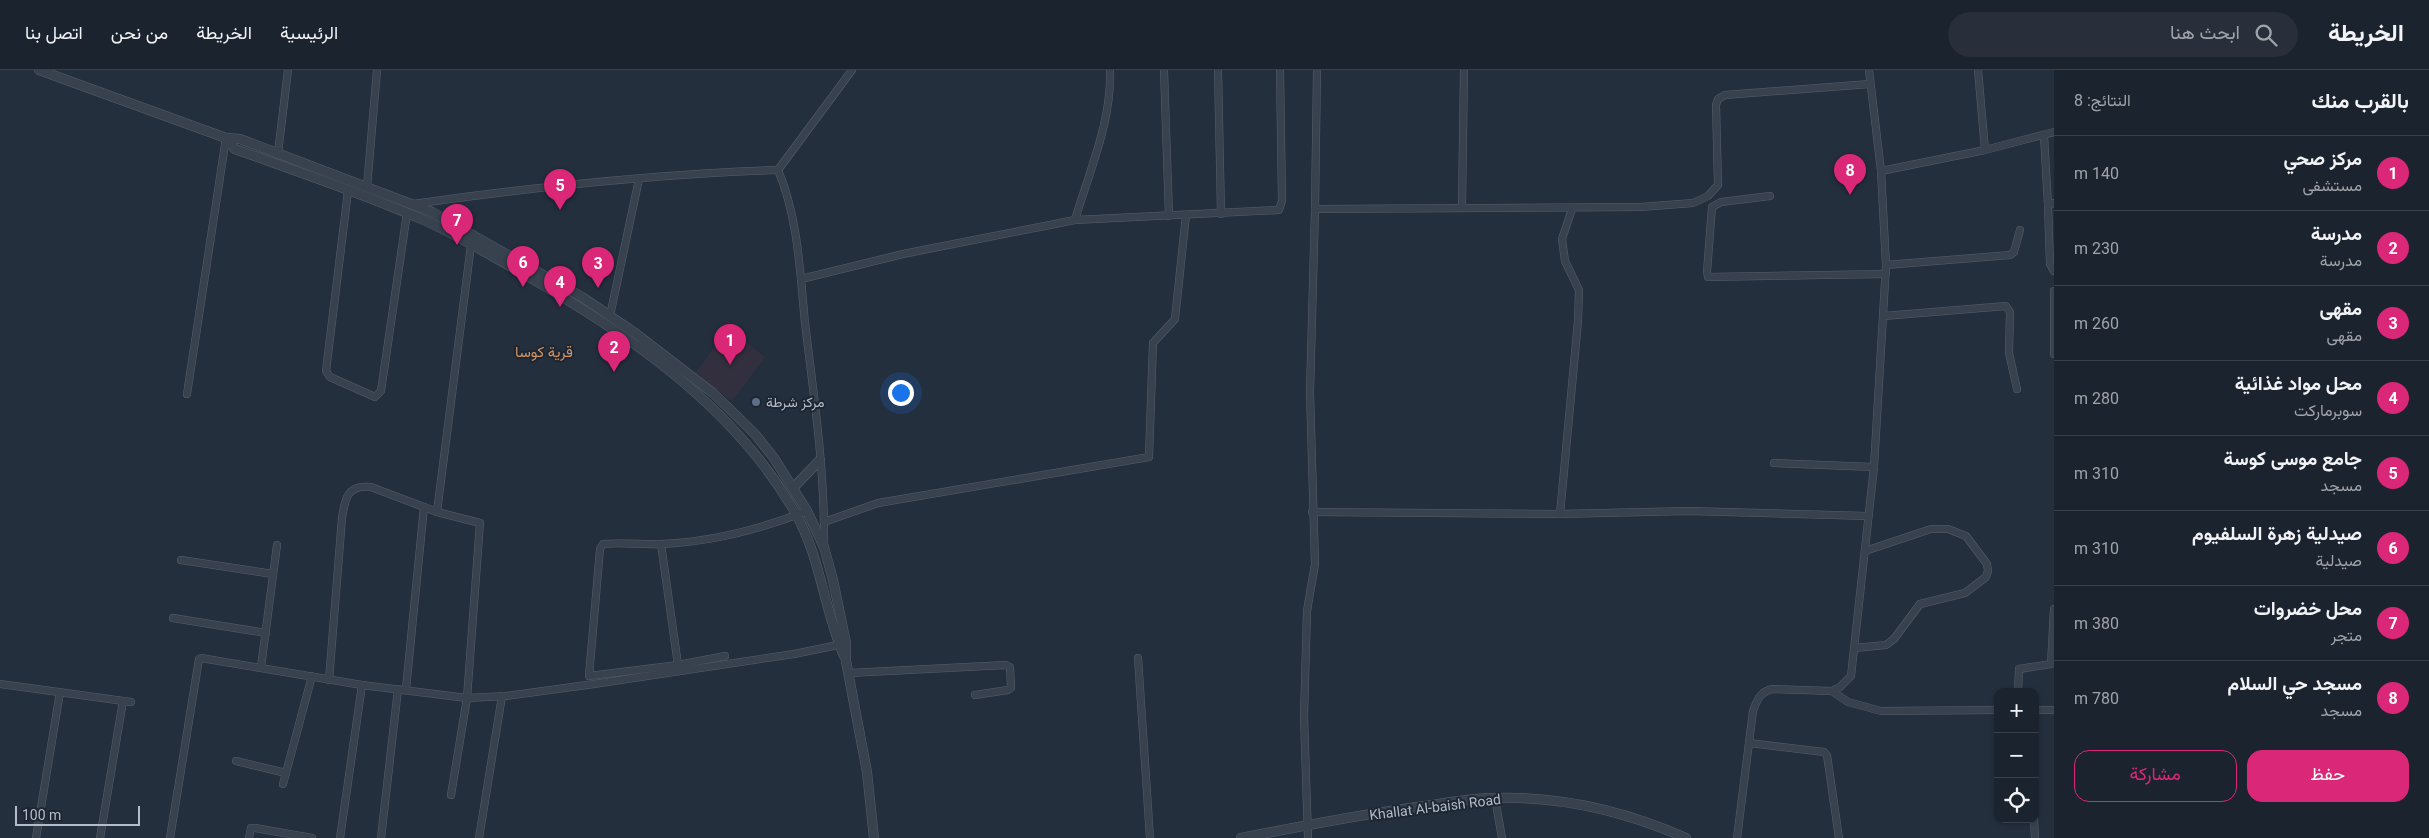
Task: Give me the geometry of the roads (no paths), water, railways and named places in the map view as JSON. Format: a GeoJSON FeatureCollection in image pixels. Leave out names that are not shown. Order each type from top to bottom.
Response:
{"type":"FeatureCollection","features":[{"type":"Feature","properties":{"kind":"street"},"geometry":{"type":"LineString","coordinates":[[39,70],[226,138],[240,139],[432,212],[566,288],[635,333],[713,393],[738,417],[770,452],[794,488],[807,510],[824,548]]}},
{"type":"Feature","properties":{"kind":"street"},"geometry":{"type":"LineString","coordinates":[[278,153],[288,70]]}},
{"type":"Feature","properties":{"kind":"street"},"geometry":{"type":"LineString","coordinates":[[367,187],[377,70]]}},
{"type":"Feature","properties":{"kind":"street"},"geometry":{"type":"LineString","coordinates":[[778,170],[852,70]]}},
{"type":"Feature","properties":{"kind":"street"},"geometry":{"type":"LineString","coordinates":[[1075,220],[1102,134],[1108,103],[1110,70]]}},
{"type":"Feature","properties":{"kind":"street"},"geometry":{"type":"LineString","coordinates":[[1164,70],[1169,216]]}},
{"type":"Feature","properties":{"kind":"street"},"geometry":{"type":"LineString","coordinates":[[1218,70],[1221,214]]}},
{"type":"Feature","properties":{"kind":"street"},"geometry":{"type":"LineString","coordinates":[[801,279],[903,254],[1075,220],[1276,211],[1281,207],[1280,70]]}},
{"type":"Feature","properties":{"kind":"street"},"geometry":{"type":"LineString","coordinates":[[1308,838],[1305,706],[1307,611],[1315,564],[1310,392],[1317,70]]}},
{"type":"Feature","properties":{"kind":"street"},"geometry":{"type":"LineString","coordinates":[[1462,207],[1464,70]]}},
{"type":"Feature","properties":{"kind":"street"},"geometry":{"type":"LineString","coordinates":[[1736,838],[1753,711],[1759,697],[1765,691],[1772,689],[1832,691],[1840,687],[1851,676],[1874,467],[1886,274],[1881,171],[1869,70]]}},
{"type":"Feature","properties":{"kind":"street"},"geometry":{"type":"LineString","coordinates":[[1978,70],[1985,150]]}},
{"type":"Feature","properties":{"kind":"street"},"geometry":{"type":"LineString","coordinates":[[1315,209],[1462,207],[1572,209],[1693,203],[1714,191],[1719,176],[1716,105],[1718,99],[1725,95],[1870,84]]}},
{"type":"Feature","properties":{"kind":"street"},"geometry":{"type":"LineString","coordinates":[[1881,171],[1985,150],[2054,132]]}},
{"type":"Feature","properties":{"kind":"street"},"geometry":{"type":"LineString","coordinates":[[2044,136],[2051,204],[2050,264],[2054,270]]}},
{"type":"Feature","properties":{"kind":"street"},"geometry":{"type":"LineString","coordinates":[[226,138],[235,149],[406,213],[428,222],[471,245],[577,306],[701,396],[731,425],[767,468],[796,515],[814,551],[842,644]]}},
{"type":"Feature","properties":{"kind":"street"},"geometry":{"type":"LineString","coordinates":[[187,394],[226,138]]}},
{"type":"Feature","properties":{"kind":"street"},"geometry":{"type":"LineString","coordinates":[[412,204],[539,188],[709,172],[778,170]]}},
{"type":"Feature","properties":{"kind":"street"},"geometry":{"type":"LineString","coordinates":[[778,170],[790,205],[801,279],[820,460],[824,548],[867,772],[874,838]]}},
{"type":"Feature","properties":{"kind":"street"},"geometry":{"type":"LineString","coordinates":[[610,316],[639,179]]}},
{"type":"Feature","properties":{"kind":"street"},"geometry":{"type":"LineString","coordinates":[[348,191],[326,371],[330,377],[375,397],[381,391],[406,213]]}},
{"type":"Feature","properties":{"kind":"street"},"geometry":{"type":"LineString","coordinates":[[1770,196],[1721,202],[1712,207],[1708,277],[1886,274]]}},
{"type":"Feature","properties":{"kind":"street"},"geometry":{"type":"LineString","coordinates":[[1560,514],[1578,321],[1579,290],[1565,261],[1562,239],[1572,209]]}},
{"type":"Feature","properties":{"kind":"street"},"geometry":{"type":"LineString","coordinates":[[428,222],[432,212]]}},
{"type":"Feature","properties":{"kind":"street"},"geometry":{"type":"LineString","coordinates":[[824,522],[878,503],[1149,457],[1153,343],[1174,319],[1186,215]]}},
{"type":"Feature","properties":{"kind":"street"},"geometry":{"type":"LineString","coordinates":[[1886,265],[2010,255],[2014,252],[2020,230]]}},
{"type":"Feature","properties":{"kind":"street"},"geometry":{"type":"LineString","coordinates":[[437,512],[471,245]]}},
{"type":"Feature","properties":{"kind":"street"},"geometry":{"type":"LineString","coordinates":[[2054,291],[2054,354]]}},
{"type":"Feature","properties":{"kind":"street"},"geometry":{"type":"LineString","coordinates":[[1884,316],[2006,306],[2010,312],[2009,356],[2017,389]]}},
{"type":"Feature","properties":{"kind":"street"},"geometry":{"type":"LineString","coordinates":[[629,342],[635,333]]}},
{"type":"Feature","properties":{"kind":"street"},"geometry":{"type":"LineString","coordinates":[[652,359],[659,351]]}},
{"type":"Feature","properties":{"kind":"street"},"geometry":{"type":"LineString","coordinates":[[731,425],[738,417]]}},
{"type":"Feature","properties":{"kind":"street"},"geometry":{"type":"LineString","coordinates":[[794,488],[820,460]]}},
{"type":"Feature","properties":{"kind":"street"},"geometry":{"type":"LineString","coordinates":[[1774,463],[1874,467]]}},
{"type":"Feature","properties":{"kind":"street"},"geometry":{"type":"LineString","coordinates":[[329,680],[342,518],[346,496],[353,488],[371,486],[437,512],[481,524],[466,698],[451,795]]}},
{"type":"Feature","properties":{"kind":"street"},"geometry":{"type":"LineString","coordinates":[[406,689],[424,507]]}},
{"type":"Feature","properties":{"kind":"street"},"geometry":{"type":"LineString","coordinates":[[725,656],[591,678],[588,674],[600,546],[608,543],[661,544],[750,530],[807,510]]}},
{"type":"Feature","properties":{"kind":"street"},"geometry":{"type":"LineString","coordinates":[[1312,512],[1560,514],[1688,511],[1868,516]]}},
{"type":"Feature","properties":{"kind":"street"},"geometry":{"type":"LineString","coordinates":[[1855,648],[1886,645],[1894,639],[1920,604],[1965,593],[1986,577],[1988,570],[1987,564],[1966,536],[1948,529],[1931,529],[1865,550]]}},
{"type":"Feature","properties":{"kind":"street"},"geometry":{"type":"LineString","coordinates":[[661,544],[678,665]]}},
{"type":"Feature","properties":{"kind":"street"},"geometry":{"type":"LineString","coordinates":[[261,667],[277,545]]}},
{"type":"Feature","properties":{"kind":"street"},"geometry":{"type":"LineString","coordinates":[[182,560],[273,574]]}},
{"type":"Feature","properties":{"kind":"street"},"geometry":{"type":"LineString","coordinates":[[2018,688],[2019,670],[2051,664],[2054,609]]}},
{"type":"Feature","properties":{"kind":"street"},"geometry":{"type":"LineString","coordinates":[[173,618],[266,633]]}},
{"type":"Feature","properties":{"kind":"street"},"geometry":{"type":"LineString","coordinates":[[170,838],[199,659],[204,657],[329,680],[466,698],[502,696],[718,666],[842,644]]}},
{"type":"Feature","properties":{"kind":"street"},"geometry":{"type":"LineString","coordinates":[[1138,658],[1150,838]]}},
{"type":"Feature","properties":{"kind":"street"},"geometry":{"type":"LineString","coordinates":[[849,674],[1006,665],[1010,667],[1011,688],[975,695]]}},
{"type":"Feature","properties":{"kind":"street"},"geometry":{"type":"LineString","coordinates":[[283,784],[312,676]]}},
{"type":"Feature","properties":{"kind":"street"},"geometry":{"type":"LineString","coordinates":[[0,684],[127,702],[100,838]]}},
{"type":"Feature","properties":{"kind":"street"},"geometry":{"type":"LineString","coordinates":[[340,838],[362,685]]}},
{"type":"Feature","properties":{"kind":"street"},"geometry":{"type":"LineString","coordinates":[[381,838],[398,689]]}},
{"type":"Feature","properties":{"kind":"street"},"geometry":{"type":"LineString","coordinates":[[1832,691],[1848,702],[1881,711],[1994,710]]}},
{"type":"Feature","properties":{"kind":"street"},"geometry":{"type":"LineString","coordinates":[[36,838],[60,692]]}},
{"type":"Feature","properties":{"kind":"street"},"geometry":{"type":"LineString","coordinates":[[479,838],[502,696]]}},
{"type":"Feature","properties":{"kind":"street"},"geometry":{"type":"LineString","coordinates":[[2039,710],[2054,710]]}},
{"type":"Feature","properties":{"kind":"street"},"geometry":{"type":"LineString","coordinates":[[1749,743],[1824,752],[1827,755],[1839,838]]}},
{"type":"Feature","properties":{"kind":"street"},"geometry":{"type":"LineString","coordinates":[[236,761],[286,774]]}},
{"type":"Feature","properties":{"kind":"street"},"geometry":{"type":"LineString","coordinates":[[1495,798],[1502,838]]}},
{"type":"Feature","properties":{"kind":"street","name":"Khallat Al-baish Road"},"geometry":{"type":"LineString","coordinates":[[1241,838],[1406,808],[1495,798],[1538,799],[1589,806],[1647,821],[1686,838]]}},
{"type":"Feature","properties":{"kind":"street"},"geometry":{"type":"LineString","coordinates":[[2034,823],[2035,838]]}},
{"type":"Feature","properties":{"kind":"street"},"geometry":{"type":"LineString","coordinates":[[249,838],[251,828],[255,828],[312,838]]}},
{"type":"Feature","properties":{"kind":"place","name":"مسجد حي السلام"},"geometry":{"type":"Point","coordinates":[1850,195]}},
{"type":"Feature","properties":{"kind":"place","name":"جامع موسى كوسة"},"geometry":{"type":"Point","coordinates":[560,210]}},
{"type":"Feature","properties":{"kind":"place","name":"محل خضروات"},"geometry":{"type":"Point","coordinates":[457,245]}},
{"type":"Feature","properties":{"kind":"place","name":"صيدلية زهرة السلفيوم"},"geometry":{"type":"Point","coordinates":[523,287]}},
{"type":"Feature","properties":{"kind":"place","name":"مقهى"},"geometry":{"type":"Point","coordinates":[598,288]}},
{"type":"Feature","properties":{"kind":"place","name":"محل مواد غذائية"},"geometry":{"type":"Point","coordinates":[560,307]}},
{"type":"Feature","properties":{"kind":"place","name":"مركز صحي"},"geometry":{"type":"Point","coordinates":[730,365]}},
{"type":"Feature","properties":{"kind":"place","name":"مدرسة"},"geometry":{"type":"Point","coordinates":[614,372]}},
{"type":"Feature","properties":{"kind":"place","name":"مركز شرطة"},"geometry":{"type":"Point","coordinates":[756,402]}},
{"type":"Feature","properties":{"kind":"district","name":"قرية كوسا"},"geometry":{"type":"Point","coordinates":[544,352]}}]}
